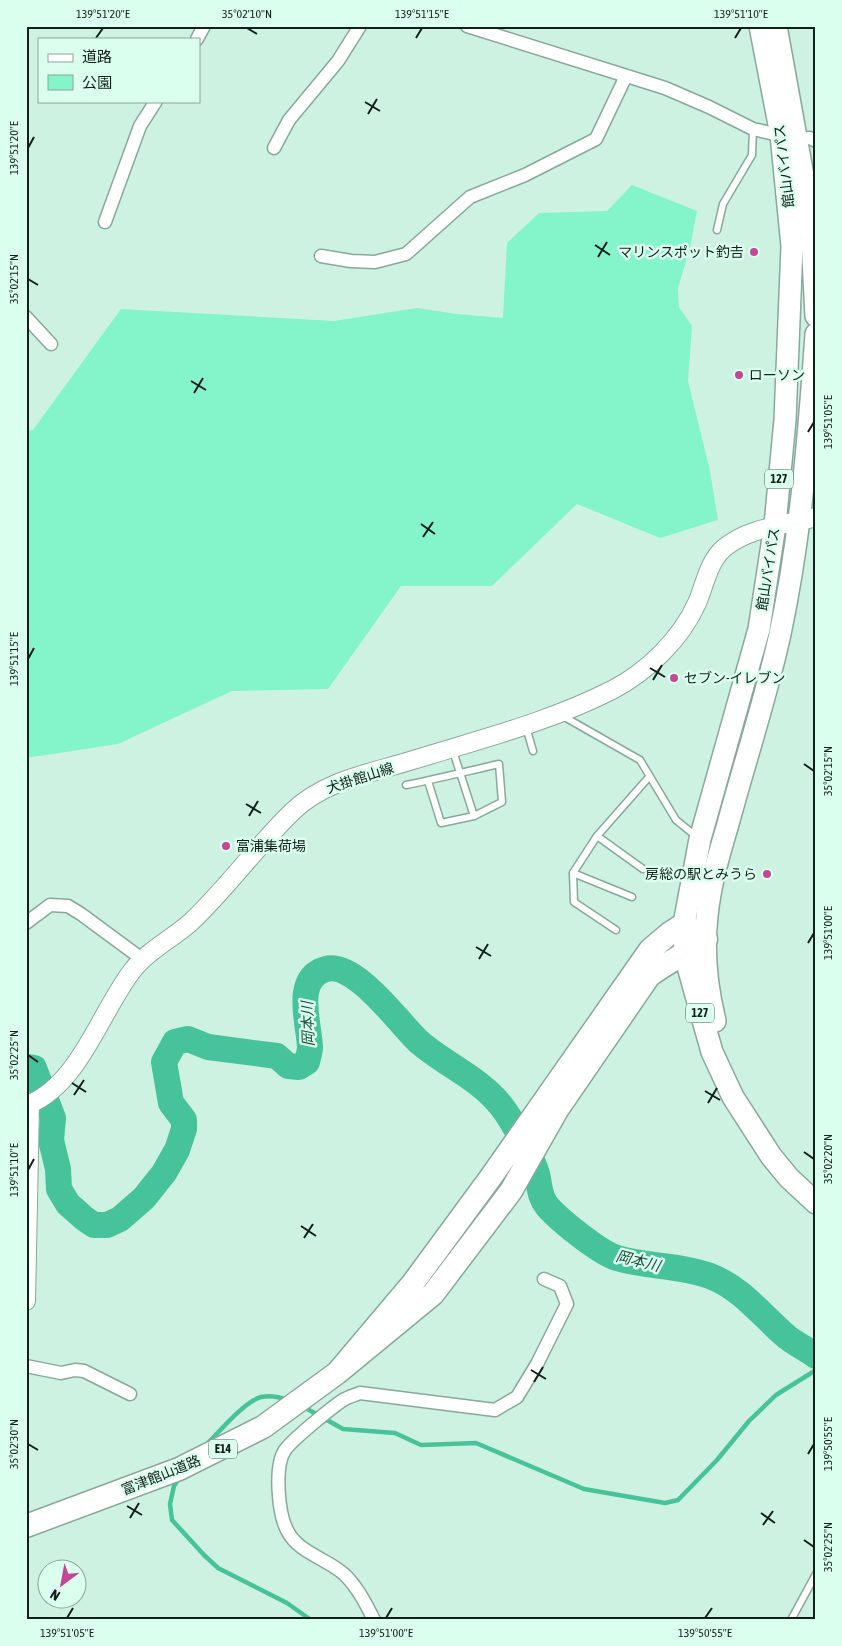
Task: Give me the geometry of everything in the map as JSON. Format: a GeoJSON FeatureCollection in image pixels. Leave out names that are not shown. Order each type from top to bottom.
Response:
{"type":"FeatureCollection","features":[{"type":"Feature","properties":{"kind":"highway","name":"館山バイパス"},"geometry":{"type":"LineString","coordinates":[[760,26],[798,138],[785,420],[775,525],[759,629],[700,839],[684,924],[684,956],[712,1052],[733,1097],[770,1156],[789,1178],[816,1203]]}},
{"type":"Feature","properties":{"kind":"highway","name":"館山バイパス"},"geometry":{"type":"LineString","coordinates":[[776,26],[798,138],[812,239],[816,316]]}},
{"type":"Feature","properties":{"kind":"highway","name":"館山バイパス"},"geometry":{"type":"LineString","coordinates":[[733,1097],[710,998],[706,939],[707,917],[719,856],[780,636],[796,554],[807,519],[810,426],[816,334]]}},
{"type":"Feature","properties":{"kind":"highway"},"geometry":{"type":"LineString","coordinates":[[337,1373],[413,1283],[491,1177],[551,1106],[648,976],[666,963],[684,956],[706,939],[684,924],[662,939],[640,962],[551,1106],[511,1191],[434,1294],[337,1373]]}},
{"type":"Feature","properties":{"kind":"highway","name":"富津館山道路"},"geometry":{"type":"LineString","coordinates":[[26,1526],[179,1469],[241,1439],[286,1412],[337,1373]]}},
{"type":"Feature","properties":{"kind":"main road","name":"犬掛館山線"},"geometry":{"type":"LineString","coordinates":[[26,1301],[30,1103],[57,1086],[92,1038],[131,972],[142,959],[189,924],[230,882],[293,811],[323,788],[526,727],[560,714],[615,688],[666,648],[686,625],[712,565],[723,549],[742,537],[775,525],[807,519]]}},
{"type":"Feature","properties":{"kind":"street"},"geometry":{"type":"LineString","coordinates":[[198,38],[204,26]]}},
{"type":"Feature","properties":{"kind":"street"},"geometry":{"type":"LineString","coordinates":[[274,148],[289,120],[338,61],[360,26]]}},
{"type":"Feature","properties":{"kind":"street"},"geometry":{"type":"LineString","coordinates":[[467,26],[665,88],[710,106],[753,129],[798,138]]}},
{"type":"Feature","properties":{"kind":"street"},"geometry":{"type":"LineString","coordinates":[[321,256],[351,261],[375,262],[406,254],[470,197],[525,175],[596,139],[626,76]]}},
{"type":"Feature","properties":{"kind":"street"},"geometry":{"type":"LineString","coordinates":[[105,222],[140,126],[155,102]]}},
{"type":"Feature","properties":{"kind":"street"},"geometry":{"type":"LineString","coordinates":[[26,316],[51,344]]}},
{"type":"Feature","properties":{"kind":"street"},"geometry":{"type":"LineString","coordinates":[[26,923],[50,905],[68,906],[82,914],[142,959]]}},
{"type":"Feature","properties":{"kind":"street"},"geometry":{"type":"LineString","coordinates":[[374,1620],[364,1599],[344,1574],[297,1543],[287,1531],[280,1510],[279,1465],[284,1451],[343,1400],[360,1393],[495,1410],[517,1397],[537,1364],[567,1304],[560,1286],[544,1279]]}},
{"type":"Feature","properties":{"kind":"street"},"geometry":{"type":"LineString","coordinates":[[26,1366],[61,1373],[75,1370],[84,1371],[130,1394]]}},
{"type":"Feature","properties":{"kind":"lane"},"geometry":{"type":"LineString","coordinates":[[717,230],[723,204],[752,155],[753,129]]}},
{"type":"Feature","properties":{"kind":"lane"},"geometry":{"type":"LineString","coordinates":[[560,714],[640,760],[676,820],[700,839]]}},
{"type":"Feature","properties":{"kind":"lane"},"geometry":{"type":"LineString","coordinates":[[526,727],[533,751]]}},
{"type":"Feature","properties":{"kind":"lane"},"geometry":{"type":"LineString","coordinates":[[452,748],[474,816]]}},
{"type":"Feature","properties":{"kind":"lane"},"geometry":{"type":"LineString","coordinates":[[406,785],[499,764],[502,802],[474,816],[441,823],[428,781]]}},
{"type":"Feature","properties":{"kind":"lane"},"geometry":{"type":"LineString","coordinates":[[616,930],[574,902],[573,873],[597,836],[649,777]]}},
{"type":"Feature","properties":{"kind":"lane"},"geometry":{"type":"LineString","coordinates":[[597,836],[643,869]]}},
{"type":"Feature","properties":{"kind":"lane"},"geometry":{"type":"LineString","coordinates":[[573,873],[632,897]]}},
{"type":"Feature","properties":{"kind":"lane"},"geometry":{"type":"LineString","coordinates":[[791,1620],[816,1574]]}},
{"type":"Feature","properties":{"kind":"green space"},"geometry":{"type":"Polygon","coordinates":[[[632,185],[697,211],[690,248],[678,288],[679,307],[692,326],[688,381],[710,471],[718,520],[660,538],[577,504],[492,586],[401,586],[328,689],[232,691],[118,744],[26,758],[26,431],[33,430],[121,309],[334,321],[417,308],[503,318],[507,243],[539,213],[607,211],[632,185]]]}},
{"type":"Feature","properties":{"kind":"waterway","name":"岡本川"},"geometry":{"type":"LineString","coordinates":[[26,1067],[34,1068],[53,1118],[51,1140],[58,1169],[59,1189],[68,1204],[85,1219],[94,1225],[107,1225],[120,1219],[144,1198],[164,1173],[177,1150],[184,1129],[184,1120],[171,1103],[164,1062],[175,1042],[188,1039],[208,1047],[277,1056],[288,1066],[299,1067],[307,1062],[310,1049],[305,1002],[309,982],[316,974],[326,969],[338,969],[350,974],[363,984],[428,1050],[473,1080],[502,1107],[517,1130],[535,1167],[544,1202],[570,1227],[601,1250],[617,1258],[699,1272],[721,1281],[742,1295],[787,1337],[816,1356]]}},
{"type":"Feature","properties":{"kind":"waterway"},"geometry":{"type":"LineString","coordinates":[[302,1406],[343,1429],[395,1433],[421,1445],[476,1443],[584,1489],[665,1503],[678,1500],[717,1460],[749,1421],[776,1395],[816,1370]]}},
{"type":"Feature","properties":{"kind":"waterway"},"geometry":{"type":"LineString","coordinates":[[207,1444],[240,1410],[255,1400],[268,1396],[288,1400]]}},
{"type":"Feature","properties":{"kind":"waterway"},"geometry":{"type":"LineString","coordinates":[[180,1477],[174,1486],[170,1504],[172,1520],[204,1555],[218,1568],[287,1603],[311,1620]]}},
{"type":"Feature","properties":{"kind":"place","name":"マリンスポット釣𠮷"},"geometry":{"type":"Point","coordinates":[754,252]}},
{"type":"Feature","properties":{"kind":"place","name":"ローソン"},"geometry":{"type":"Point","coordinates":[739,375]}},
{"type":"Feature","properties":{"kind":"place","name":"セブン-イレブン"},"geometry":{"type":"Point","coordinates":[674,678]}},
{"type":"Feature","properties":{"kind":"place","name":"富浦集荷場"},"geometry":{"type":"Point","coordinates":[226,846]}},
{"type":"Feature","properties":{"kind":"place","name":"房総の駅とみうら"},"geometry":{"type":"Point","coordinates":[767,874]}}]}
